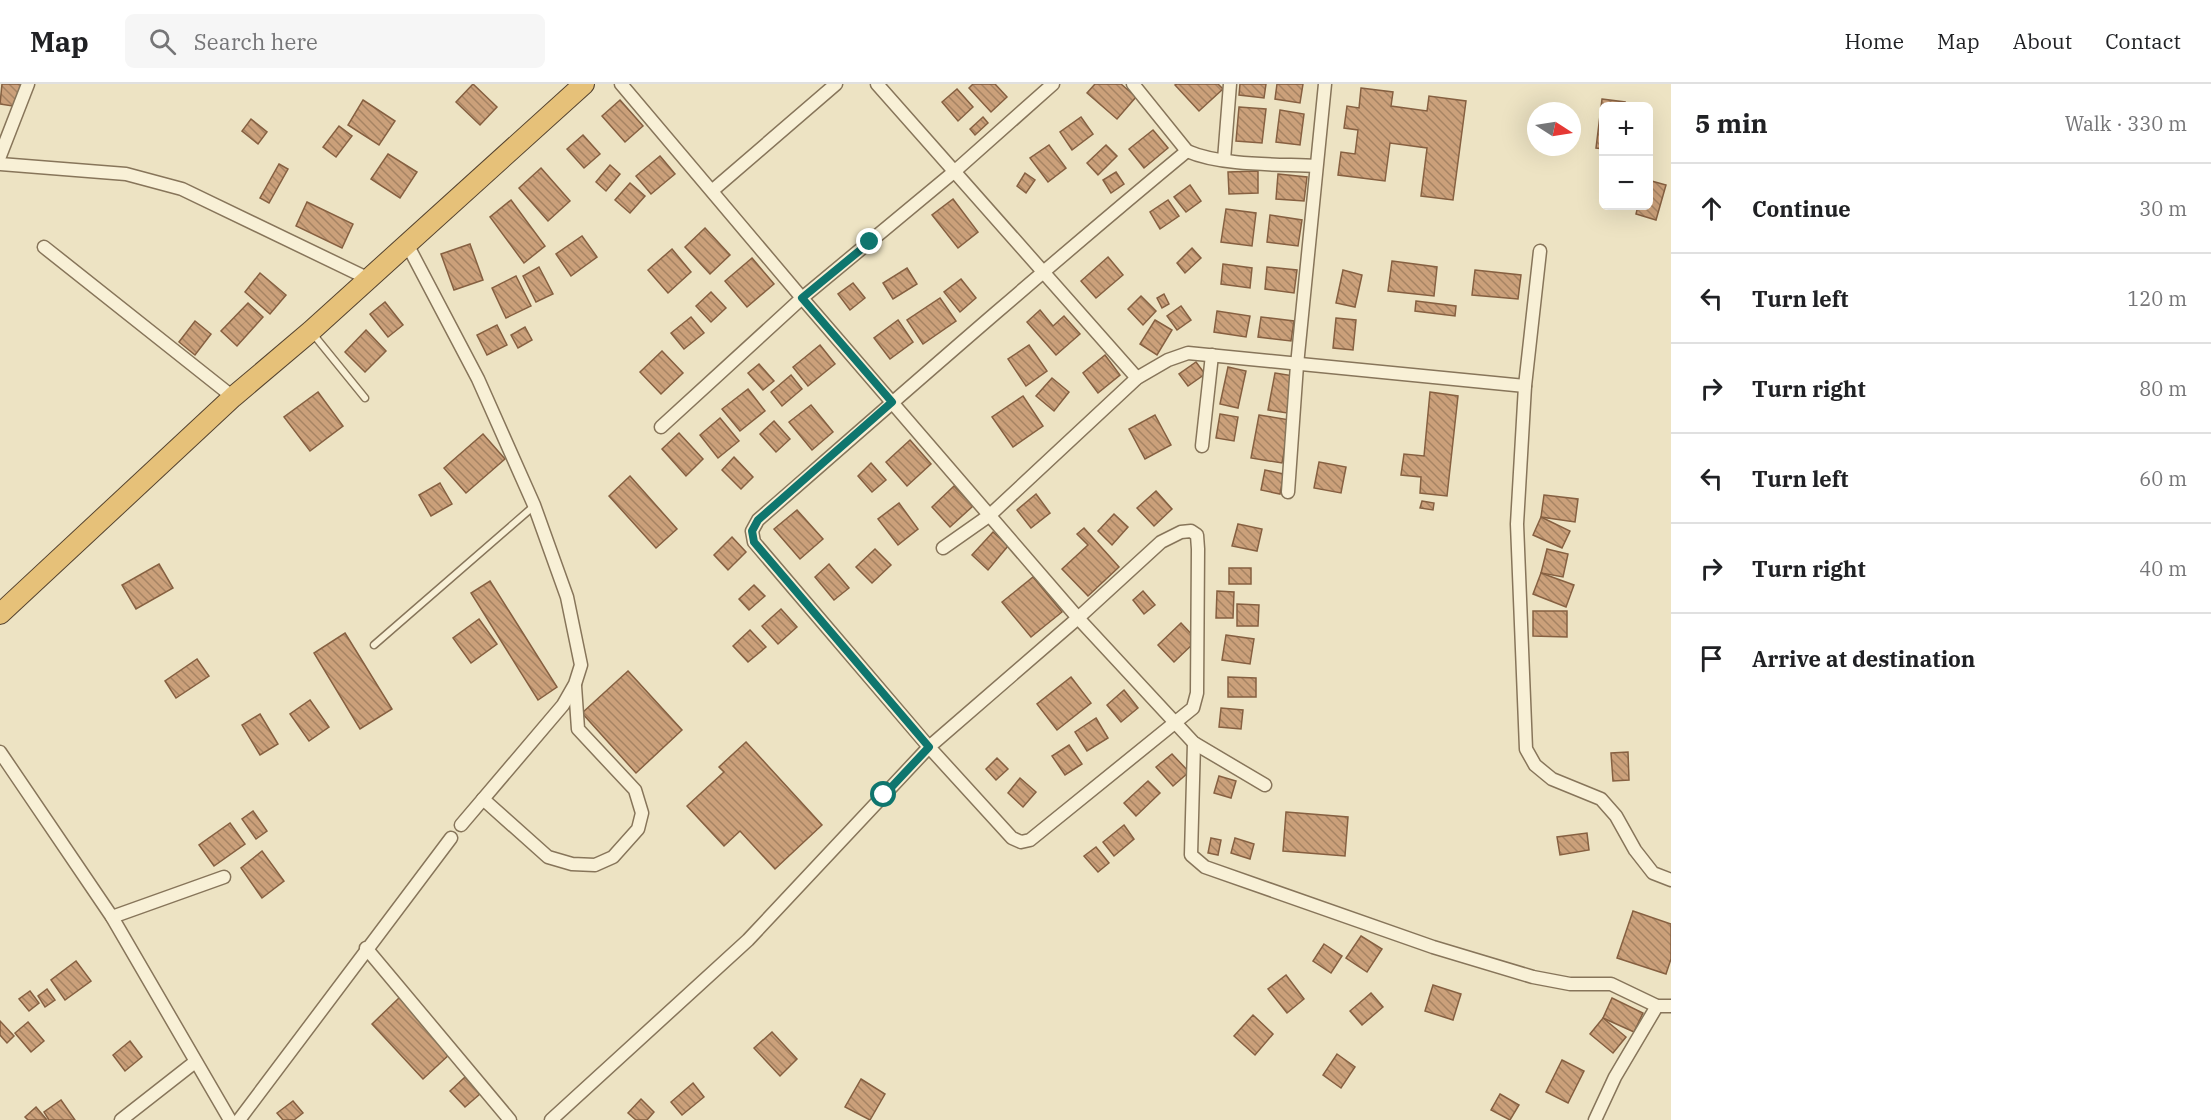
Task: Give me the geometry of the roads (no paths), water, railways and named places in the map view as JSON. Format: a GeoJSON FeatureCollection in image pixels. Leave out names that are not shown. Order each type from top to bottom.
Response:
{"type":"FeatureCollection","features":[{"type":"Feature","properties":{"kind":"highway"},"geometry":{"type":"LineString","coordinates":[[0,614],[233,397],[311,332],[584,84]]}},
{"type":"Feature","properties":{"kind":"street"},"geometry":{"type":"LineString","coordinates":[[0,156],[28,84]]}},
{"type":"Feature","properties":{"kind":"street"},"geometry":{"type":"LineString","coordinates":[[621,84],[1078,618],[1194,743],[1265,785]]}},
{"type":"Feature","properties":{"kind":"street"},"geometry":{"type":"LineString","coordinates":[[713,190],[836,84]]}},
{"type":"Feature","properties":{"kind":"street"},"geometry":{"type":"LineString","coordinates":[[877,84],[1137,378]]}},
{"type":"Feature","properties":{"kind":"street"},"geometry":{"type":"LineString","coordinates":[[661,427],[802,298],[955,171],[1053,84]]}},
{"type":"Feature","properties":{"kind":"street"},"geometry":{"type":"LineString","coordinates":[[1133,84],[1187,151],[1202,157],[1224,160],[1316,166]]}},
{"type":"Feature","properties":{"kind":"street"},"geometry":{"type":"LineString","coordinates":[[1224,160],[1230,84]]}},
{"type":"Feature","properties":{"kind":"street"},"geometry":{"type":"LineString","coordinates":[[1288,492],[1297,364],[1325,84]]}},
{"type":"Feature","properties":{"kind":"street"},"geometry":{"type":"LineString","coordinates":[[551,1120],[748,940],[929,747],[1078,618],[1161,542],[1181,532],[1191,531],[1197,535],[1197,693],[1193,708],[1030,840],[1021,842],[1012,838],[929,747],[754,542],[752,531],[758,520],[892,402],[1043,271],[1187,151]]}},
{"type":"Feature","properties":{"kind":"street"},"geometry":{"type":"LineString","coordinates":[[0,164],[126,174],[182,189],[369,279]]}},
{"type":"Feature","properties":{"kind":"street"},"geometry":{"type":"LineString","coordinates":[[407,244],[478,379],[534,506],[567,597],[581,665],[575,684],[563,705],[461,825]]}},
{"type":"Feature","properties":{"kind":"street"},"geometry":{"type":"LineString","coordinates":[[44,247],[233,397]]}},
{"type":"Feature","properties":{"kind":"street"},"geometry":{"type":"LineString","coordinates":[[1540,251],[1525,386],[1517,524],[1526,749],[1535,765],[1552,779],[1600,799],[1616,816],[1635,850],[1653,873],[1671,880]]}},
{"type":"Feature","properties":{"kind":"street"},"geometry":{"type":"LineString","coordinates":[[943,548],[990,515],[1137,378],[1168,360],[1188,353],[1525,386]]}},
{"type":"Feature","properties":{"kind":"street"},"geometry":{"type":"LineString","coordinates":[[1202,446],[1212,355]]}},
{"type":"Feature","properties":{"kind":"street"},"geometry":{"type":"LineString","coordinates":[[483,799],[548,857],[572,864],[595,865],[613,857],[638,829],[642,813],[635,790],[578,729],[575,684]]}},
{"type":"Feature","properties":{"kind":"street"},"geometry":{"type":"LineString","coordinates":[[1194,743],[1191,855],[1205,867],[1433,947],[1533,977],[1570,984],[1611,984],[1657,1006],[1671,1006]]}},
{"type":"Feature","properties":{"kind":"street"},"geometry":{"type":"LineString","coordinates":[[0,752],[112,917],[226,1117]]}},
{"type":"Feature","properties":{"kind":"street"},"geometry":{"type":"LineString","coordinates":[[239,1120],[366,948],[451,838]]}},
{"type":"Feature","properties":{"kind":"street"},"geometry":{"type":"LineString","coordinates":[[112,917],[224,877]]}},
{"type":"Feature","properties":{"kind":"street"},"geometry":{"type":"LineString","coordinates":[[366,948],[510,1120]]}},
{"type":"Feature","properties":{"kind":"street"},"geometry":{"type":"LineString","coordinates":[[1595,1120],[1615,1077],[1657,1006]]}},
{"type":"Feature","properties":{"kind":"street"},"geometry":{"type":"LineString","coordinates":[[121,1120],[195,1062]]}},
{"type":"Feature","properties":{"kind":"lane"},"geometry":{"type":"LineString","coordinates":[[311,332],[365,398]]}},
{"type":"Feature","properties":{"kind":"lane"},"geometry":{"type":"LineString","coordinates":[[374,645],[534,506]]}}]}
